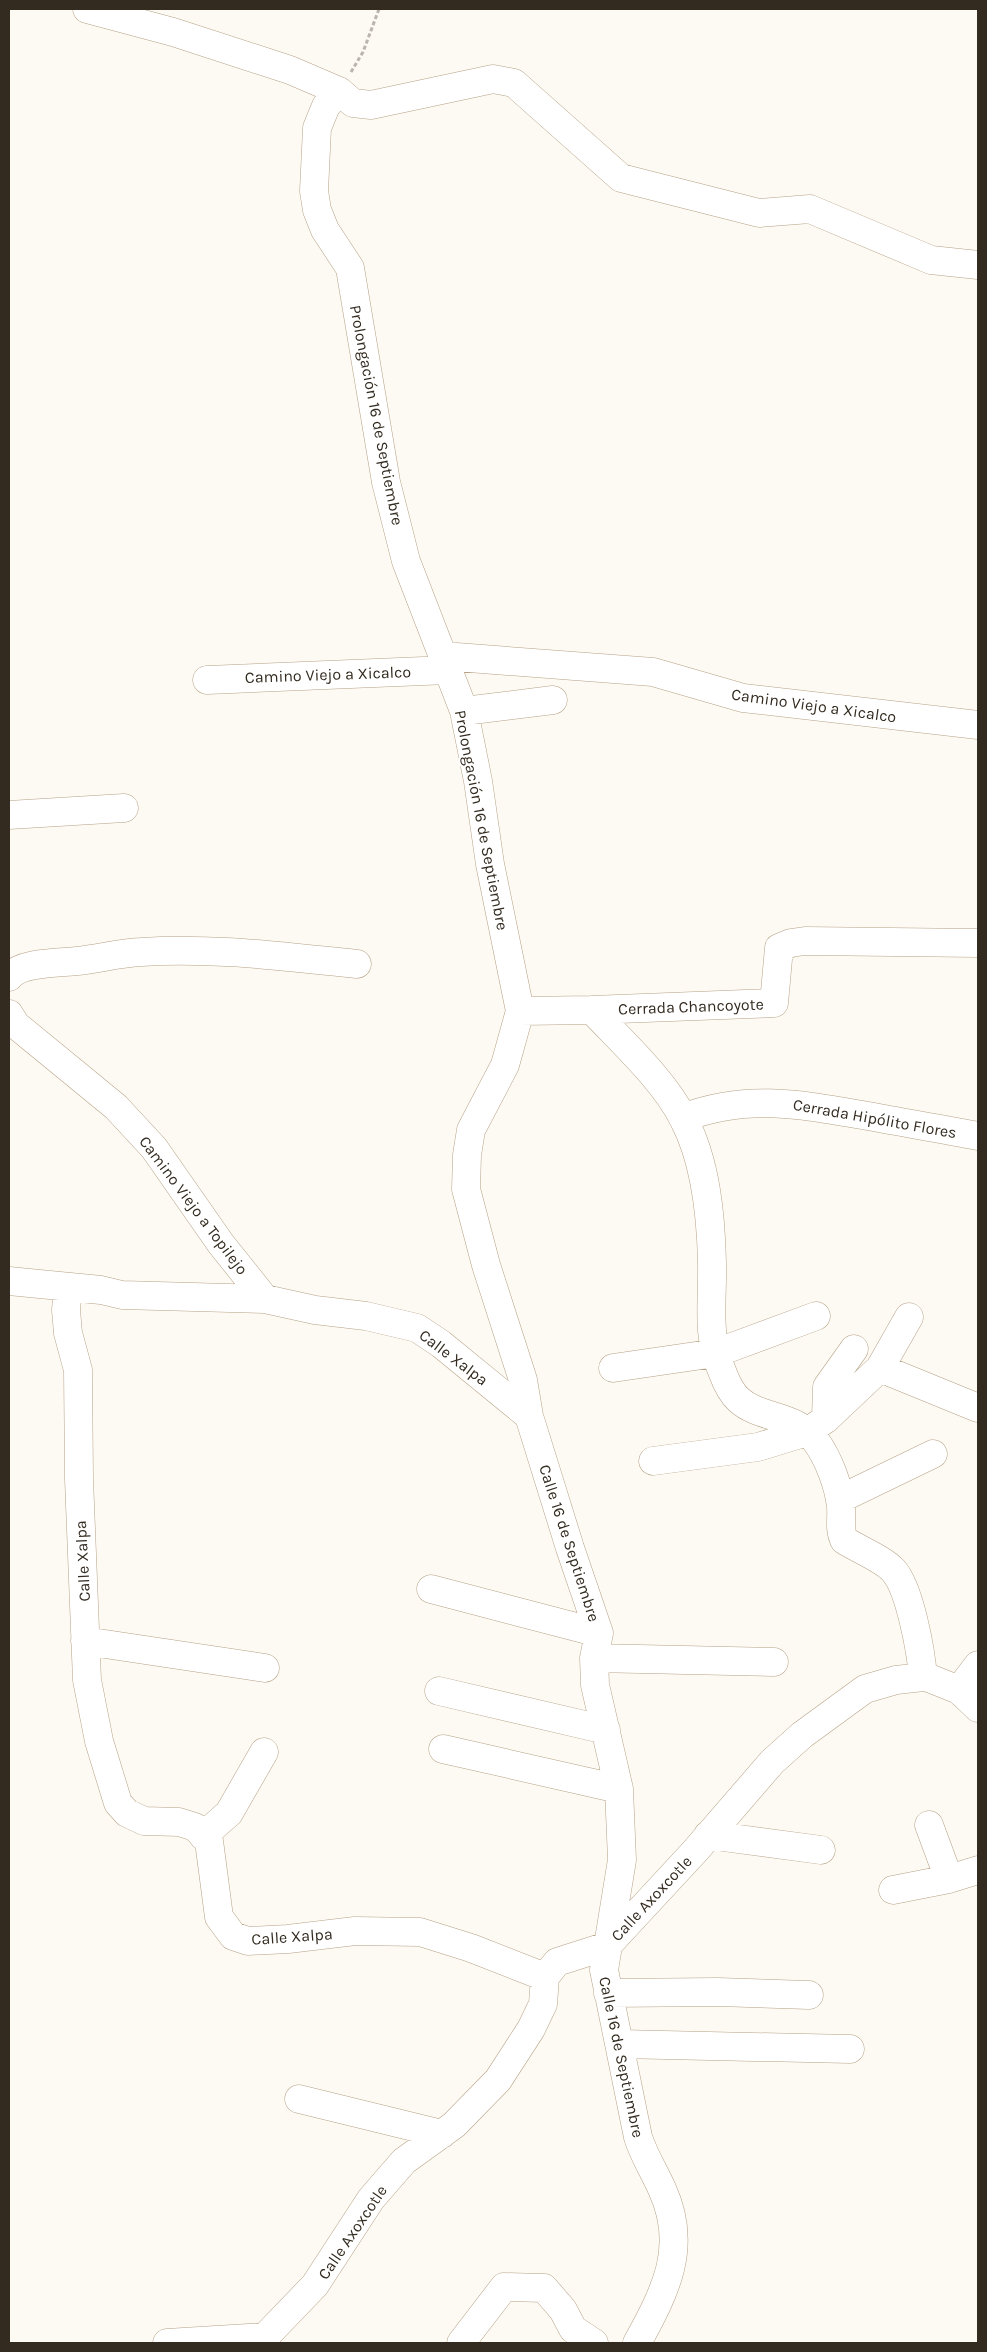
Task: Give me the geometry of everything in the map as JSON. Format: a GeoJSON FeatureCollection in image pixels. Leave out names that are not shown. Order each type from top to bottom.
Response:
{"type":"FeatureCollection","features":[{"type":"Feature","properties":{"kind":"street"},"geometry":{"type":"LineString","coordinates":[[87,9],[173,32],[281,67],[339,91],[353,103],[371,105],[493,78],[514,84],[621,178],[759,213],[810,209],[931,260],[978,265]]}},
{"type":"Feature","properties":{"kind":"street","name":"Prolongación 16 de Septiembre"},"geometry":{"type":"LineString","coordinates":[[339,91],[326,106],[317,128],[314,191],[317,210],[325,230],[350,268],[386,482],[406,561],[464,711],[478,781],[492,873],[520,1011]]}},
{"type":"Feature","properties":{"kind":"street","name":"Camino Viejo a Xicalco"},"geometry":{"type":"LineString","coordinates":[[207,680],[446,663],[653,672],[744,698],[978,726]]}},
{"type":"Feature","properties":{"kind":"street"},"geometry":{"type":"LineString","coordinates":[[464,711],[552,700]]}},
{"type":"Feature","properties":{"kind":"street"},"geometry":{"type":"LineString","coordinates":[[9,815],[124,808]]}},
{"type":"Feature","properties":{"kind":"street","name":"Cerrada Chancoyote"},"geometry":{"type":"LineString","coordinates":[[592,1010],[774,1004],[779,948],[791,943],[847,941],[978,943]]}},
{"type":"Feature","properties":{"kind":"street"},"geometry":{"type":"LineString","coordinates":[[9,977],[13,971],[36,965],[140,952],[229,952],[357,964]]}},
{"type":"Feature","properties":{"kind":"street"},"geometry":{"type":"LineString","coordinates":[[520,1011],[592,1010],[667,1094],[683,1118],[694,1142],[703,1176],[710,1222],[712,1264],[710,1330],[716,1353],[730,1389],[740,1401],[756,1410],[785,1420],[816,1425]]}},
{"type":"Feature","properties":{"kind":"street","name":"Calle 16 de Septiembre"},"geometry":{"type":"LineString","coordinates":[[520,1011],[505,1065],[471,1130],[467,1155],[466,1189],[486,1265],[524,1380],[529,1416],[570,1548],[596,1645],[595,1685],[619,1789],[622,1860],[604,1970],[638,2137],[643,2154],[662,2188],[669,2207],[674,2239],[674,2256],[669,2276],[657,2307],[637,2343]]}},
{"type":"Feature","properties":{"kind":"street","name":"Camino Viejo a Topilejo"},"geometry":{"type":"LineString","coordinates":[[9,1014],[16,1025],[116,1107],[154,1148],[222,1244],[265,1299]]}},
{"type":"Feature","properties":{"kind":"street","name":"Cerrada Hipólito Flores"},"geometry":{"type":"LineString","coordinates":[[683,1118],[705,1110],[731,1106],[793,1103],[978,1136]]}},
{"type":"Feature","properties":{"kind":"street"},"geometry":{"type":"LineString","coordinates":[[9,1281],[68,1287]]}},
{"type":"Feature","properties":{"kind":"street","name":"Calle Xalpa"},"geometry":{"type":"LineString","coordinates":[[529,1416],[442,1344],[417,1328],[366,1316],[314,1310],[265,1299],[122,1295],[101,1290],[68,1287],[66,1310],[68,1333],[78,1370],[79,1489],[87,1680],[99,1741],[118,1803],[127,1813],[144,1821],[179,1822],[195,1827],[209,1841],[219,1917],[233,1936],[248,1941],[288,1939],[354,1931],[420,1932],[471,1948],[545,1977]]}},
{"type":"Feature","properties":{"kind":"street"},"geometry":{"type":"LineString","coordinates":[[614,1368],[716,1353],[816,1316]]}},
{"type":"Feature","properties":{"kind":"street"},"geometry":{"type":"LineString","coordinates":[[653,1461],[758,1447],[816,1425],[880,1368],[910,1317]]}},
{"type":"Feature","properties":{"kind":"street"},"geometry":{"type":"LineString","coordinates":[[854,1349],[826,1387],[816,1425],[821,1450],[840,1498],[841,1533],[844,1540],[892,1569],[900,1579],[920,1646],[923,1677]]}},
{"type":"Feature","properties":{"kind":"street"},"geometry":{"type":"LineString","coordinates":[[880,1368],[978,1408]]}},
{"type":"Feature","properties":{"kind":"street"},"geometry":{"type":"LineString","coordinates":[[840,1498],[933,1454]]}},
{"type":"Feature","properties":{"kind":"street"},"geometry":{"type":"LineString","coordinates":[[431,1589],[596,1645],[774,1662]]}},
{"type":"Feature","properties":{"kind":"street"},"geometry":{"type":"LineString","coordinates":[[85,1641],[265,1668]]}},
{"type":"Feature","properties":{"kind":"street"},"geometry":{"type":"LineString","coordinates":[[969,1699],[978,1667]]}},
{"type":"Feature","properties":{"kind":"street","name":"Calle Axoxcotle"},"geometry":{"type":"LineString","coordinates":[[264,2340],[315,2285],[371,2199],[404,2161],[454,2125],[498,2080],[535,2021],[543,2004],[545,1977],[556,1962],[607,1946],[772,1762],[802,1735],[865,1689],[896,1680],[923,1677],[969,1699]]}},
{"type":"Feature","properties":{"kind":"street"},"geometry":{"type":"LineString","coordinates":[[439,1691],[606,1730]]}},
{"type":"Feature","properties":{"kind":"street"},"geometry":{"type":"LineString","coordinates":[[443,1749],[619,1789]]}},
{"type":"Feature","properties":{"kind":"street"},"geometry":{"type":"LineString","coordinates":[[204,1836],[228,1813],[264,1752]]}},
{"type":"Feature","properties":{"kind":"street"},"geometry":{"type":"LineString","coordinates":[[929,1825],[949,1879]]}},
{"type":"Feature","properties":{"kind":"street"},"geometry":{"type":"LineString","coordinates":[[708,1835],[821,1850]]}},
{"type":"Feature","properties":{"kind":"street"},"geometry":{"type":"LineString","coordinates":[[893,1890],[949,1879],[978,1870]]}},
{"type":"Feature","properties":{"kind":"street"},"geometry":{"type":"LineString","coordinates":[[608,1993],[718,1992],[809,1995]]}},
{"type":"Feature","properties":{"kind":"street"},"geometry":{"type":"LineString","coordinates":[[620,2044],[850,2049]]}},
{"type":"Feature","properties":{"kind":"street"},"geometry":{"type":"LineString","coordinates":[[299,2099],[442,2134]]}},
{"type":"Feature","properties":{"kind":"street"},"geometry":{"type":"LineString","coordinates":[[460,2343],[504,2287],[544,2288],[564,2310],[573,2329],[594,2343]]}},
{"type":"Feature","properties":{"kind":"street"},"geometry":{"type":"LineString","coordinates":[[167,2343],[264,2340]]}},
{"type":"Feature","properties":{"kind":"path"},"geometry":{"type":"LineString","coordinates":[[339,91],[363,52],[379,9]]}}]}
